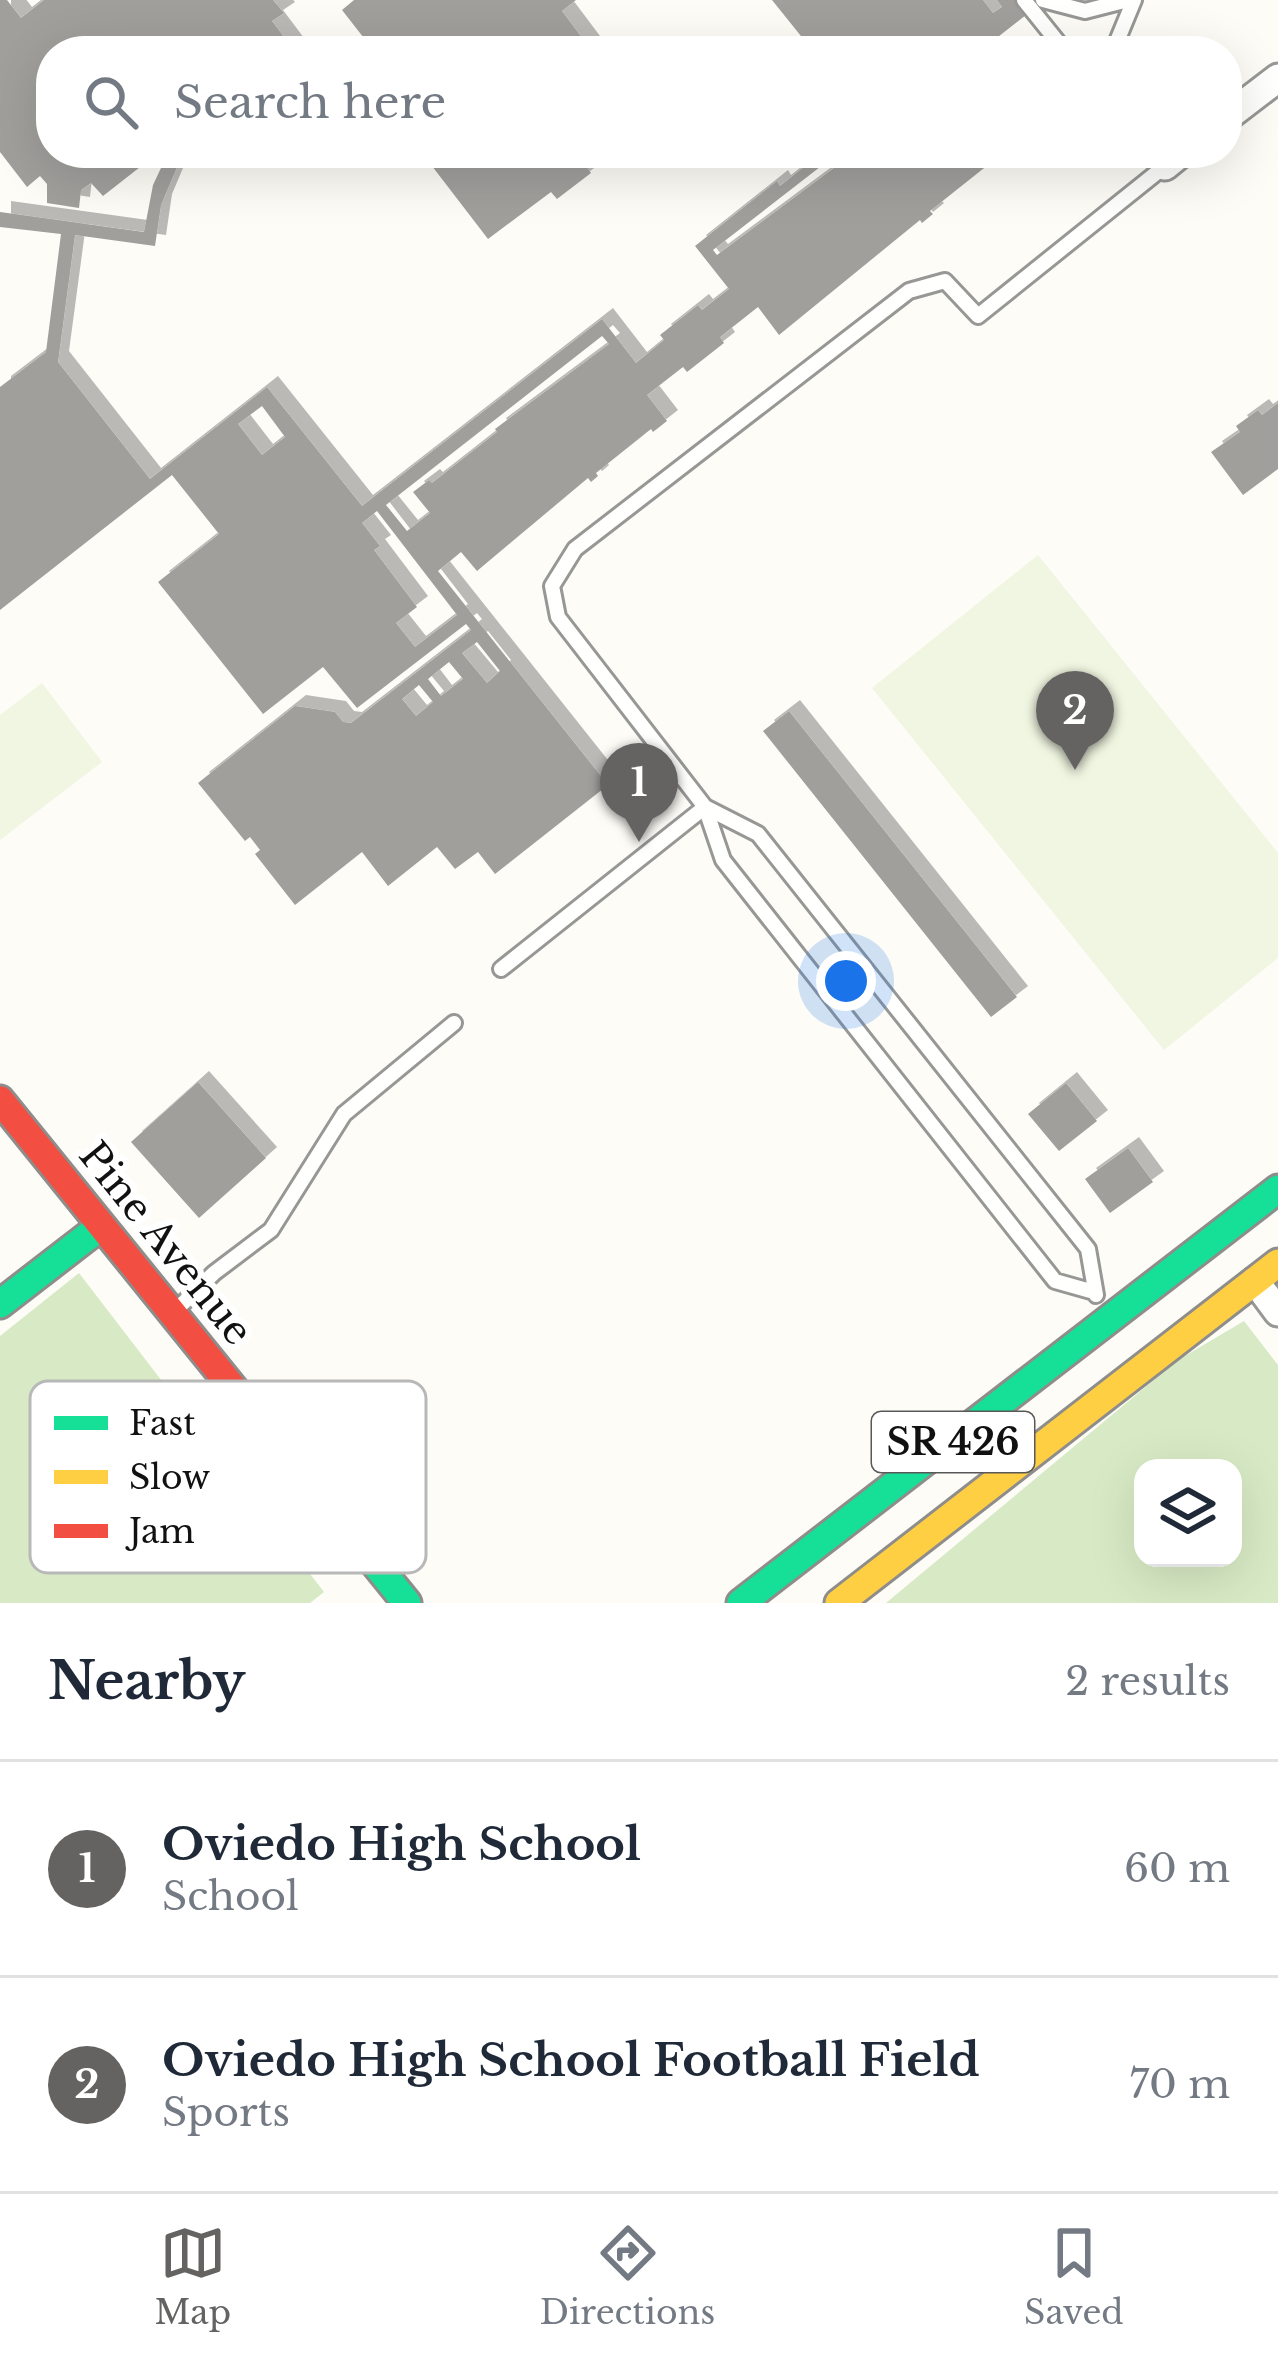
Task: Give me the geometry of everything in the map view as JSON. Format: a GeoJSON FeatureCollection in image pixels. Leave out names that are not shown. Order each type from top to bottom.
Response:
{"type":"FeatureCollection","features":[{"type":"Feature","properties":{"kind":"main road","name":"Pine Avenue"},"geometry":{"type":"LineString","coordinates":[[0,1100],[226,1381]]}},
{"type":"Feature","properties":{"kind":"main road","name":"SR 426"},"geometry":{"type":"LineString","coordinates":[[741,1603],[1278,1189]]}},
{"type":"Feature","properties":{"kind":"main road"},"geometry":{"type":"LineString","coordinates":[[0,1304],[100,1226]]}},
{"type":"Feature","properties":{"kind":"main road","name":"SR 426"},"geometry":{"type":"LineString","coordinates":[[839,1603],[1255,1281],[1272,1239]]}},
{"type":"Feature","properties":{"kind":"main road"},"geometry":{"type":"LineString","coordinates":[[1053,1438],[1070,1399],[1102,1372],[1113,1319]]}},
{"type":"Feature","properties":{"kind":"main road","name":"Pine Avenue"},"geometry":{"type":"LineString","coordinates":[[383,1573],[407,1603]]}},
{"type":"Feature","properties":{"kind":"street"},"geometry":{"type":"LineString","coordinates":[[1242,106],[1278,78]]}},
{"type":"Feature","properties":{"kind":"street"},"geometry":{"type":"LineString","coordinates":[[1255,1281],[1278,1312]]}},
{"type":"Feature","properties":{"kind":"lane"},"geometry":{"type":"LineString","coordinates":[[1024,0],[1052,36]]}},
{"type":"Feature","properties":{"kind":"lane"},"geometry":{"type":"LineString","coordinates":[[1043,0],[1085,11],[1131,0]]}},
{"type":"Feature","properties":{"kind":"lane"},"geometry":{"type":"LineString","coordinates":[[1118,36],[1131,0]]}},
{"type":"Feature","properties":{"kind":"lane"},"geometry":{"type":"LineString","coordinates":[[1094,1292],[1054,1281],[723,860],[705,807],[558,616],[552,586],[575,549],[909,291],[945,281],[978,316],[1154,168]]}},
{"type":"Feature","properties":{"kind":"lane"},"geometry":{"type":"LineString","coordinates":[[501,970],[705,807]]}},
{"type":"Feature","properties":{"kind":"lane"},"geometry":{"type":"LineString","coordinates":[[705,807],[758,834],[1088,1249],[1094,1292],[1113,1319]]}},
{"type":"Feature","properties":{"kind":"lane"},"geometry":{"type":"LineString","coordinates":[[172,1314],[214,1273],[272,1230],[344,1114],[454,1023]]}},
{"type":"Feature","properties":{"kind":"green space"},"geometry":{"type":"Polygon","coordinates":[[[1038,555],[1278,853],[1278,958],[1164,1050],[872,688],[1038,555]]]}},
{"type":"Feature","properties":{"kind":"green space"},"geometry":{"type":"Polygon","coordinates":[[[42,683],[102,762],[0,840],[0,715],[42,683]]]}},
{"type":"Feature","properties":{"kind":"green space"},"geometry":{"type":"Polygon","coordinates":[[[79,1273],[162,1381],[30,1381],[30,1573],[309,1573],[324,1592],[310,1603],[0,1603],[0,1336],[79,1273]]]}},
{"type":"Feature","properties":{"kind":"green space"},"geometry":{"type":"Polygon","coordinates":[[[1244,1321],[1278,1365],[1278,1603],[886,1603],[1178,1360],[1244,1321]]]}},
{"type":"Feature","properties":{"kind":"building"},"geometry":{"type":"Polygon","coordinates":[[[0,0],[7,0],[21,18],[44,0],[273,0],[284,13],[272,21],[283,36],[36,36],[36,168],[139,168],[103,196],[91,183],[81,190],[79,208],[47,203],[47,184],[40,176],[27,187],[0,152],[0,0]]]}},
{"type":"Feature","properties":{"kind":"building"},"geometry":{"type":"Polygon","coordinates":[[[354,0],[576,0],[562,11],[581,36],[362,36],[342,10],[354,0]]]}},
{"type":"Feature","properties":{"kind":"building"},"geometry":{"type":"Polygon","coordinates":[[[772,0],[983,0],[993,13],[1002,7],[997,0],[1015,0],[1026,15],[999,36],[801,36],[772,0]]]}},
{"type":"Feature","properties":{"kind":"building"},"geometry":{"type":"Polygon","coordinates":[[[161,168],[177,168],[161,205],[155,246],[75,235],[58,362],[150,479],[267,387],[362,506],[602,319],[636,363],[664,340],[660,335],[698,305],[702,310],[729,289],[695,246],[777,181],[780,186],[803,168],[819,168],[713,250],[717,255],[834,168],[984,168],[779,335],[758,307],[720,337],[724,343],[647,395],[667,421],[596,473],[591,482],[588,478],[477,571],[461,552],[438,571],[608,785],[495,874],[478,852],[455,869],[437,847],[388,886],[362,852],[295,905],[255,854],[260,850],[250,837],[245,841],[198,783],[295,706],[335,712],[343,722],[351,723],[471,630],[466,624],[357,708],[323,667],[263,714],[158,582],[219,534],[172,475],[0,610],[0,387],[46,352],[61,234],[0,227],[0,212],[144,232],[161,168]],[[602,336],[386,505],[407,531],[430,513],[413,492],[429,480],[432,483],[609,344],[602,336]],[[262,406],[238,424],[262,455],[285,437],[262,406]],[[377,511],[362,523],[380,546],[374,550],[417,607],[396,623],[415,647],[457,615],[377,511]],[[477,642],[462,653],[487,683],[500,671],[477,642]],[[449,662],[428,679],[441,696],[463,679],[449,662]],[[419,685],[402,699],[416,716],[433,702],[419,685]]]}},
{"type":"Feature","properties":{"kind":"building"},"geometry":{"type":"Polygon","coordinates":[[[434,168],[587,168],[591,173],[557,199],[551,192],[488,239],[434,168]]]}},
{"type":"Feature","properties":{"kind":"building"},"geometry":{"type":"Polygon","coordinates":[[[1278,403],[1278,469],[1243,495],[1211,452],[1240,432],[1236,426],[1278,403]]]}},
{"type":"Feature","properties":{"kind":"building"},"geometry":{"type":"Polygon","coordinates":[[[789,711],[1017,997],[991,1017],[763,731],[789,711]]]}},
{"type":"Feature","properties":{"kind":"building"},"geometry":{"type":"Polygon","coordinates":[[[198,1082],[266,1158],[199,1218],[131,1142],[198,1082]]]}},
{"type":"Feature","properties":{"kind":"building"},"geometry":{"type":"Polygon","coordinates":[[[1066,1083],[1097,1121],[1059,1151],[1028,1114],[1066,1083]]]}},
{"type":"Feature","properties":{"kind":"building"},"geometry":{"type":"Polygon","coordinates":[[[1128,1148],[1153,1182],[1110,1213],[1085,1179],[1128,1148]]]}},
{"type":"Feature","properties":{"kind":"traffic: fast"},"geometry":{"type":"LineString","coordinates":[[741,1603],[1278,1189]]}},
{"type":"Feature","properties":{"kind":"traffic: fast"},"geometry":{"type":"LineString","coordinates":[[0,1304],[101,1226]]}},
{"type":"Feature","properties":{"kind":"traffic: fast"},"geometry":{"type":"LineString","coordinates":[[383,1573],[407,1603]]}},
{"type":"Feature","properties":{"kind":"traffic: slow"},"geometry":{"type":"LineString","coordinates":[[839,1603],[1278,1263]]}},
{"type":"Feature","properties":{"kind":"traffic: jam"},"geometry":{"type":"LineString","coordinates":[[0,1100],[227,1381]]}},
{"type":"Feature","properties":{"kind":"place","name":"Oviedo High School Football Field"},"geometry":{"type":"Point","coordinates":[1075,770]}},
{"type":"Feature","properties":{"kind":"place","name":"Oviedo High School"},"geometry":{"type":"Point","coordinates":[639,842]}}]}
